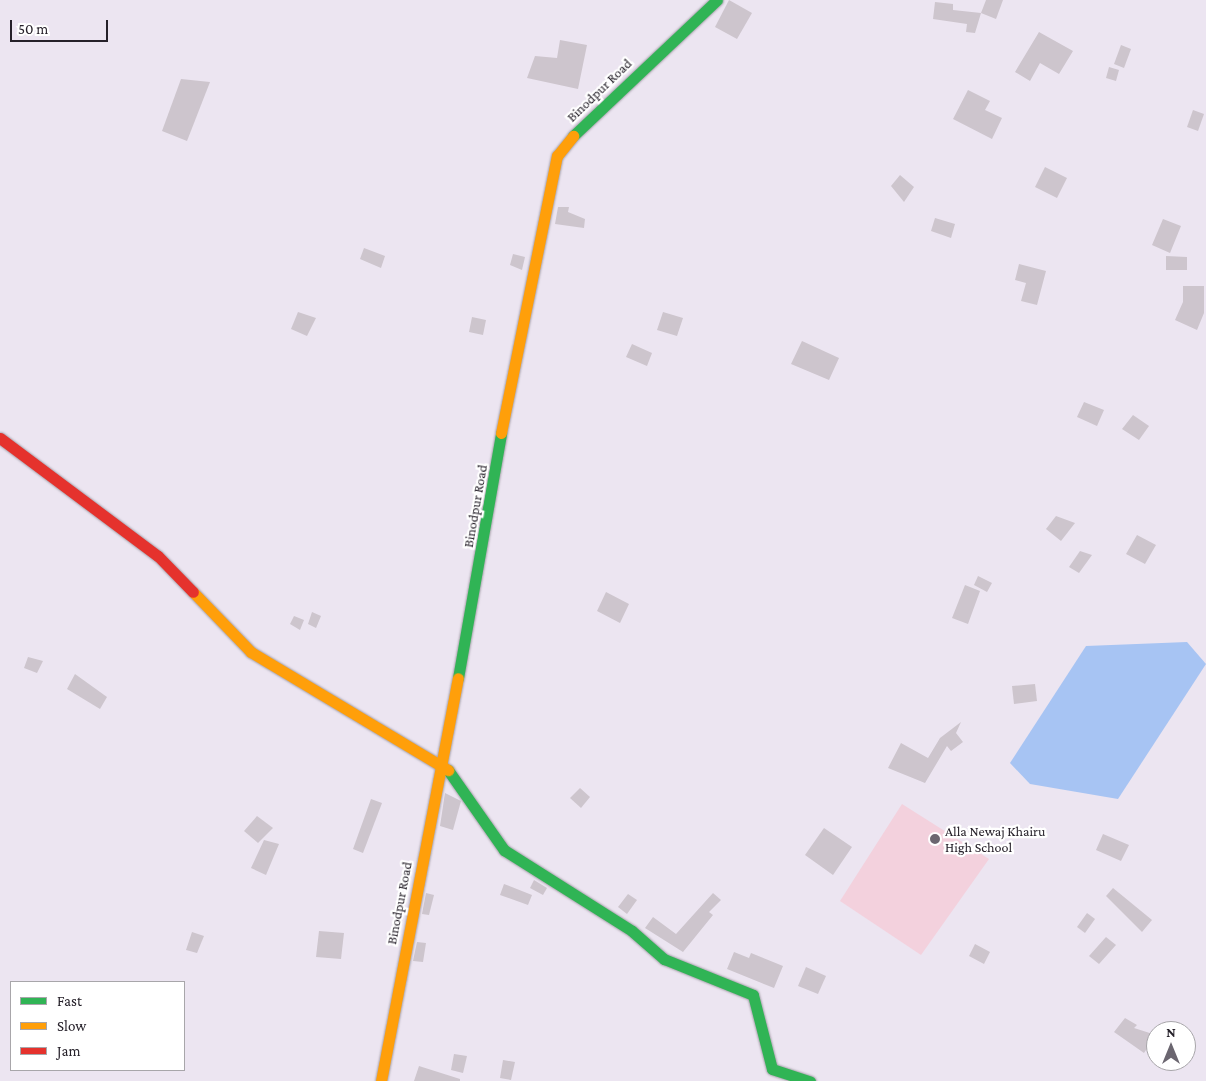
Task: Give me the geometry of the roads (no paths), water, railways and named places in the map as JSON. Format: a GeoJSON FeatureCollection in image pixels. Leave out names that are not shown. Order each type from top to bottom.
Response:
{"type":"FeatureCollection","features":[{"type":"Feature","properties":{"kind":"street","name":"Binodpur Road"},"geometry":{"type":"LineString","coordinates":[[381,1081],[440,761],[479,567],[510,376],[557,156],[585,122],[717,0]]}},
{"type":"Feature","properties":{"kind":"street"},"geometry":{"type":"LineString","coordinates":[[0,438],[158,556],[251,652],[440,761],[462,785],[504,850],[632,931],[664,959],[753,995],[762,1044],[772,1069],[810,1081]]}},
{"type":"Feature","properties":{"kind":"water"},"geometry":{"type":"Polygon","coordinates":[[[1187,642],[1206,664],[1118,799],[1030,784],[1010,763],[1086,646],[1187,642]]]}},
{"type":"Feature","properties":{"kind":"place","name":"Alla Newaj Khairu High School"},"geometry":{"type":"Point","coordinates":[935,839]}}]}
